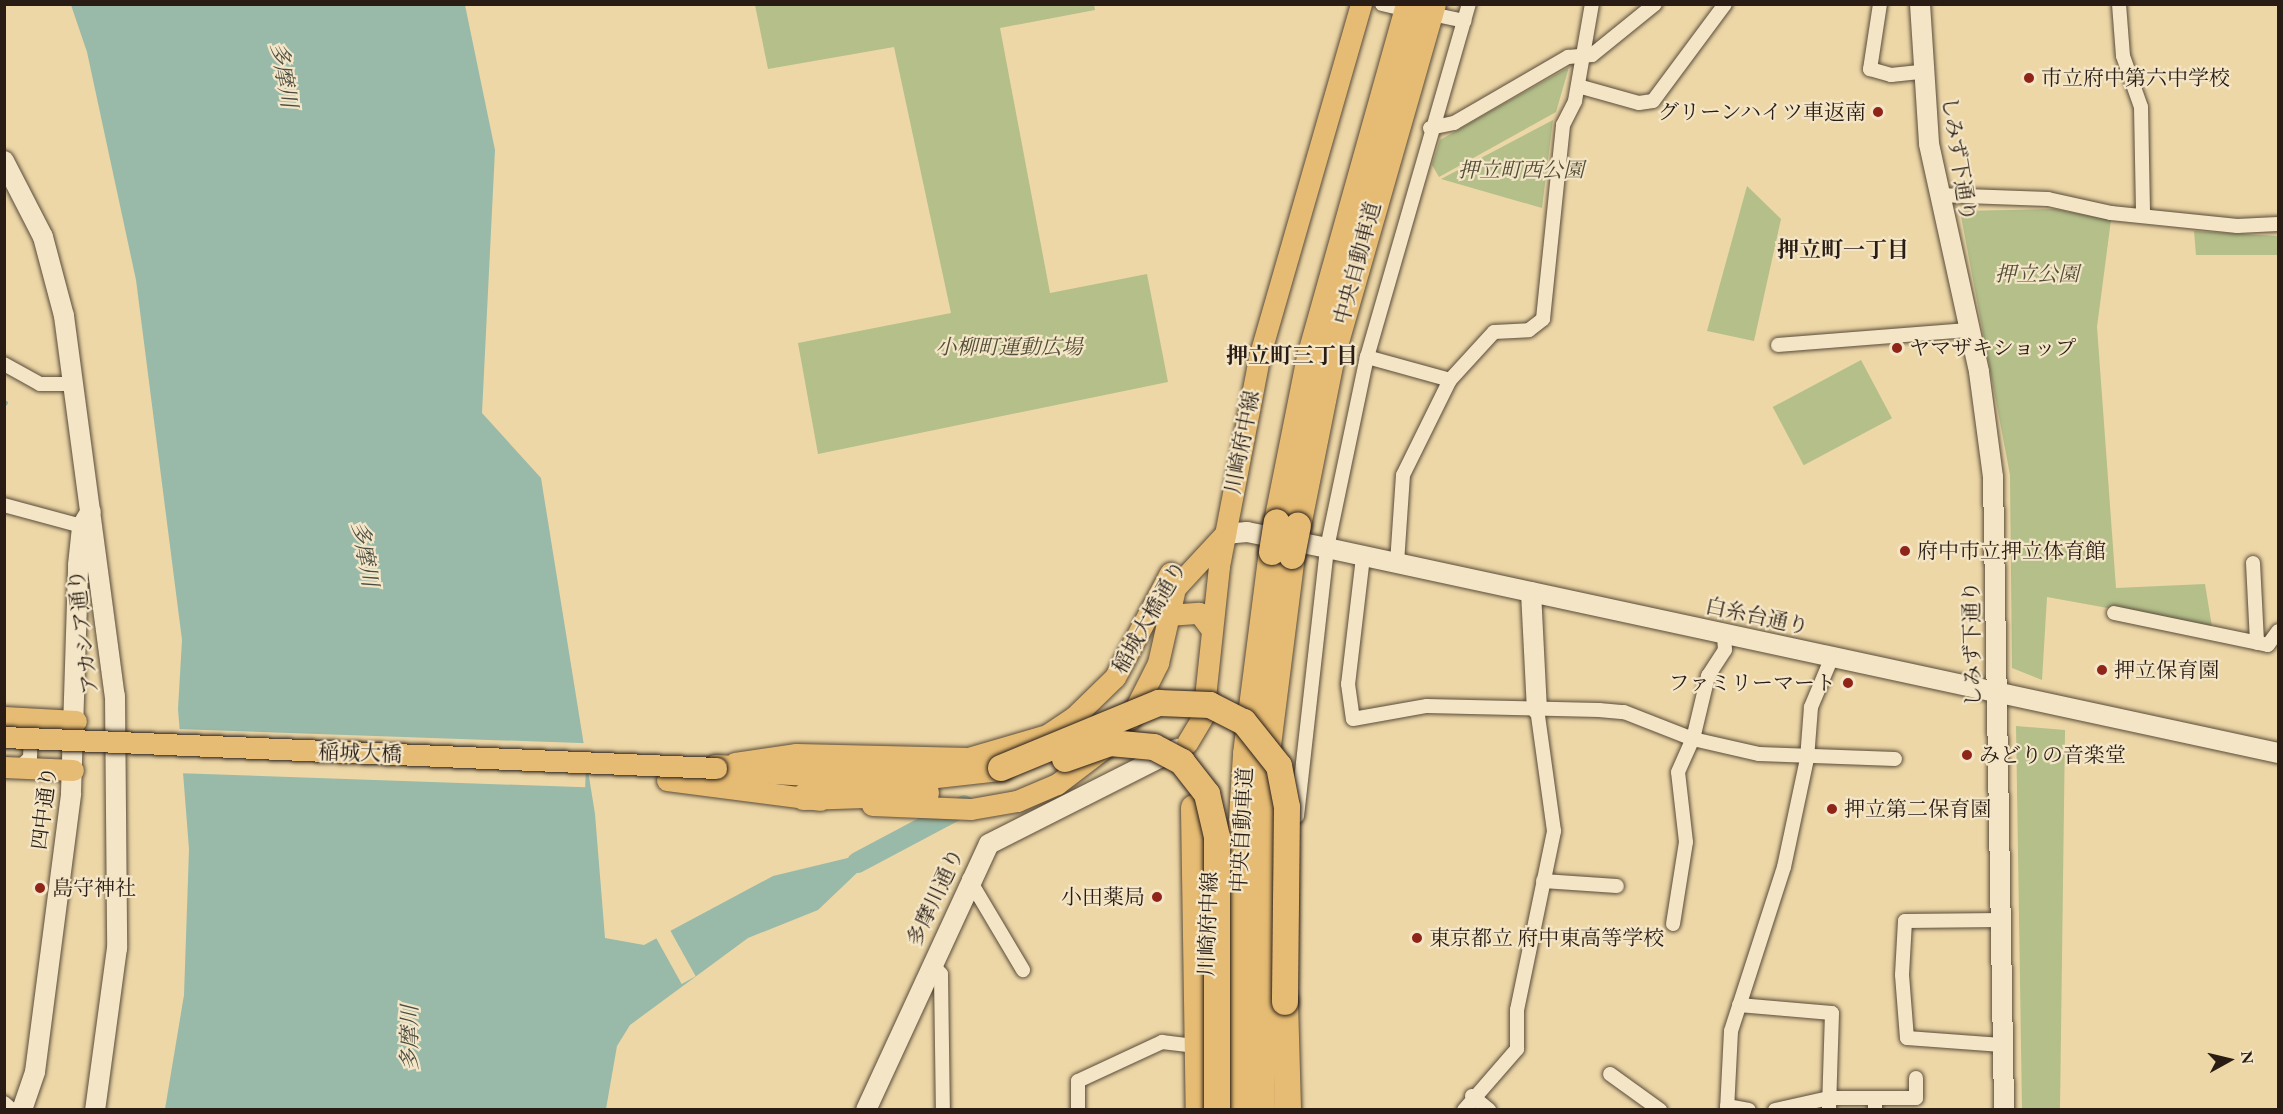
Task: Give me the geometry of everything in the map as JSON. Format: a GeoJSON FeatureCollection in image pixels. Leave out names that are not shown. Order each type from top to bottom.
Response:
{"type":"FeatureCollection","features":[{"type":"Feature","properties":{"kind":"highway","name":"中央自動車道"},"geometry":{"type":"LineString","coordinates":[[1287,524],[1342,232],[1358,177],[1395,5]]}},
{"type":"Feature","properties":{"kind":"highway","name":"中央自動車道"},"geometry":{"type":"LineString","coordinates":[[1287,524],[1384,161],[1437,10]]}},
{"type":"Feature","properties":{"kind":"highway"},"geometry":{"type":"LineString","coordinates":[[1282,554],[1287,524]]}},
{"type":"Feature","properties":{"kind":"highway","name":"中央自動車道"},"geometry":{"type":"LineString","coordinates":[[1241,1110],[1240,855],[1282,554]]}},
{"type":"Feature","properties":{"kind":"highway","name":"中央自動車道"},"geometry":{"type":"LineString","coordinates":[[1262,1110],[1260,855],[1282,554]]}},
{"type":"Feature","properties":{"kind":"highway"},"geometry":{"type":"LineString","coordinates":[[714,775],[877,777],[970,774],[1032,757],[1160,703],[1193,701],[1228,712],[1260,736],[1284,784],[1288,1110]]}},
{"type":"Feature","properties":{"kind":"highway"},"geometry":{"type":"LineString","coordinates":[[804,797],[974,789],[1127,741],[1154,747],[1182,762],[1202,782],[1217,837],[1217,1110]]}},
{"type":"Feature","properties":{"kind":"highway"},"geometry":{"type":"LineString","coordinates":[[1194,808],[1199,1110]]}},
{"type":"Feature","properties":{"kind":"main road","name":"川崎府中線"},"geometry":{"type":"LineString","coordinates":[[1190,1110],[1186,861],[1194,808],[1186,743],[1203,716],[1224,534],[1260,354],[1361,4]]}},
{"type":"Feature","properties":{"kind":"main road","name":"稲城大橋通り"},"geometry":{"type":"LineString","coordinates":[[714,775],[804,797],[936,809],[990,807],[1046,790],[1090,762],[1124,728],[1145,695],[1180,576],[1224,534]]}},
{"type":"Feature","properties":{"kind":"main road","name":"稲城大橋通り"},"geometry":{"type":"LineString","coordinates":[[714,775],[781,754],[937,759],[995,753],[1065,723],[1115,677],[1176,563],[1199,542],[1224,534]]}},
{"type":"Feature","properties":{"kind":"main road"},"geometry":{"type":"LineString","coordinates":[[1168,615],[1199,613],[1212,630]]}},
{"type":"Feature","properties":{"kind":"main road"},"geometry":{"type":"LineString","coordinates":[[4,717],[76,721]]}},
{"type":"Feature","properties":{"kind":"main road","name":"稲城大橋"},"geometry":{"type":"LineString","coordinates":[[4,737],[714,775]]}},
{"type":"Feature","properties":{"kind":"main road","name":"川崎府中線"},"geometry":{"type":"LineString","coordinates":[[1186,743],[1205,782],[1211,838],[1207,1110]]}},
{"type":"Feature","properties":{"kind":"main road","name":"稲城大橋"},"geometry":{"type":"LineString","coordinates":[[4,749],[714,775]]}},
{"type":"Feature","properties":{"kind":"main road"},"geometry":{"type":"LineString","coordinates":[[11,768],[73,770]]}},
{"type":"Feature","properties":{"kind":"street"},"geometry":{"type":"LineString","coordinates":[[1295,1110],[1293,861],[1304,715],[1327,548],[1367,357],[1430,128],[1469,4]]}},
{"type":"Feature","properties":{"kind":"street"},"geometry":{"type":"LineString","coordinates":[[1397,563],[1403,475],[1450,380],[1494,332],[1529,330],[1543,319],[1563,125],[1578,86],[1580,56],[1592,4]]}},
{"type":"Feature","properties":{"kind":"street"},"geometry":{"type":"LineString","coordinates":[[1430,128],[1454,123],[1568,57],[1592,55],[1654,4]]}},
{"type":"Feature","properties":{"kind":"street"},"geometry":{"type":"LineString","coordinates":[[1578,86],[1640,103],[1653,101],[1725,4]]}},
{"type":"Feature","properties":{"kind":"street"},"geometry":{"type":"LineString","coordinates":[[1880,4],[1870,69],[1892,75],[1922,72]]}},
{"type":"Feature","properties":{"kind":"street","name":"しみず下通り"},"geometry":{"type":"LineString","coordinates":[[1920,4],[1922,72],[1938,195],[1970,330],[1993,477],[2004,1110]]}},
{"type":"Feature","properties":{"kind":"street"},"geometry":{"type":"LineString","coordinates":[[2119,4],[2123,56],[2141,106],[2144,213]]}},
{"type":"Feature","properties":{"kind":"street"},"geometry":{"type":"LineString","coordinates":[[1437,10],[1464,21]]}},
{"type":"Feature","properties":{"kind":"street","name":"アカシア通り"},"geometry":{"type":"LineString","coordinates":[[4,162],[29,205],[55,277],[74,384],[87,519],[115,696],[121,851],[110,1023],[95,1110]]}},
{"type":"Feature","properties":{"kind":"street"},"geometry":{"type":"LineString","coordinates":[[1938,195],[2048,199],[2111,213],[2144,213],[2237,226],[2278,224]]}},
{"type":"Feature","properties":{"kind":"street"},"geometry":{"type":"LineString","coordinates":[[1778,345],[1970,330]]}},
{"type":"Feature","properties":{"kind":"street"},"geometry":{"type":"LineString","coordinates":[[1367,357],[1450,380]]}},
{"type":"Feature","properties":{"kind":"street"},"geometry":{"type":"LineString","coordinates":[[4,364],[40,384],[74,384]]}},
{"type":"Feature","properties":{"kind":"street"},"geometry":{"type":"LineString","coordinates":[[4,505],[87,519]]}},
{"type":"Feature","properties":{"kind":"street","name":"四中通り"},"geometry":{"type":"LineString","coordinates":[[22,1110],[35,1072],[73,770],[87,519]]}},
{"type":"Feature","properties":{"kind":"street","name":"白糸台通り"},"geometry":{"type":"LineString","coordinates":[[1224,534],[1246,532],[1327,548],[2278,753]]}},
{"type":"Feature","properties":{"kind":"street"},"geometry":{"type":"LineString","coordinates":[[1363,556],[1348,684],[1353,719],[1427,706],[1624,712],[1693,739],[1807,759],[1895,759]]}},
{"type":"Feature","properties":{"kind":"street"},"geometry":{"type":"LineString","coordinates":[[2253,563],[2257,643]]}},
{"type":"Feature","properties":{"kind":"street"},"geometry":{"type":"LineString","coordinates":[[1464,1110],[1472,1096],[1517,1049],[1517,1010],[1554,831],[1537,709],[1531,592]]}},
{"type":"Feature","properties":{"kind":"street"},"geometry":{"type":"LineString","coordinates":[[2114,613],[2268,645],[2278,631]]}},
{"type":"Feature","properties":{"kind":"street"},"geometry":{"type":"LineString","coordinates":[[1673,924],[1686,842],[1678,772],[1693,739],[1708,676],[1725,650],[1724,634]]}},
{"type":"Feature","properties":{"kind":"street"},"geometry":{"type":"LineString","coordinates":[[1749,1110],[1727,1108],[1731,1030],[1784,867],[1807,759],[1811,706],[1832,657]]}},
{"type":"Feature","properties":{"kind":"street"},"geometry":{"type":"LineString","coordinates":[[11,768],[30,758],[33,734],[28,720]]}},
{"type":"Feature","properties":{"kind":"street","name":"多摩川通り"},"geometry":{"type":"LineString","coordinates":[[866,1110],[969,879],[995,839],[1186,743]]}},
{"type":"Feature","properties":{"kind":"street"},"geometry":{"type":"LineString","coordinates":[[969,879],[1023,970]]}},
{"type":"Feature","properties":{"kind":"street"},"geometry":{"type":"LineString","coordinates":[[1543,881],[1617,886]]}},
{"type":"Feature","properties":{"kind":"street"},"geometry":{"type":"LineString","coordinates":[[2001,920],[1905,921],[1902,975],[1907,1038],[2002,1044]]}},
{"type":"Feature","properties":{"kind":"street"},"geometry":{"type":"LineString","coordinates":[[931,963],[941,974],[943,1110]]}},
{"type":"Feature","properties":{"kind":"street"},"geometry":{"type":"LineString","coordinates":[[1739,1005],[1832,1013],[1829,1104]]}},
{"type":"Feature","properties":{"kind":"street"},"geometry":{"type":"LineString","coordinates":[[1078,1110],[1078,1081],[1162,1042],[1188,1045]]}},
{"type":"Feature","properties":{"kind":"street"},"geometry":{"type":"LineString","coordinates":[[1610,1074],[1660,1110]]}},
{"type":"Feature","properties":{"kind":"street"},"geometry":{"type":"LineString","coordinates":[[1775,1110],[1829,1104],[1875,1104],[1916,1098],[1916,1078]]}},
{"type":"Feature","properties":{"kind":"street"},"geometry":{"type":"LineString","coordinates":[[1472,1096],[1489,1110]]}},
{"type":"Feature","properties":{"kind":"street"},"geometry":{"type":"LineString","coordinates":[[4,1103],[12,1110]]}},
{"type":"Feature","properties":{"kind":"green space","name":"小柳町運動広場"},"geometry":{"type":"Polygon","coordinates":[[[755,5],[1094,5],[1095,10],[1000,28],[1050,293],[1147,274],[1168,382],[818,454],[798,343],[951,313],[894,47],[768,69],[755,5]]]}},
{"type":"Feature","properties":{"kind":"green space"},"geometry":{"type":"Polygon","coordinates":[[[1569,67],[1556,112],[1439,177],[1432,165],[1440,140],[1569,67]]]}},
{"type":"Feature","properties":{"kind":"green space","name":"押立町西公園"},"geometry":{"type":"Polygon","coordinates":[[[1553,120],[1542,208],[1441,179],[1553,120]]]}},
{"type":"Feature","properties":{"kind":"green space"},"geometry":{"type":"Polygon","coordinates":[[[1747,186],[1781,219],[1754,341],[1707,331],[1747,186]]]}},
{"type":"Feature","properties":{"kind":"green space","name":"押立公園"},"geometry":{"type":"Polygon","coordinates":[[[2054,209],[2111,220],[2097,327],[2116,588],[2205,584],[2212,627],[2047,597],[2042,680],[2012,668],[2010,475],[1960,211],[2054,209]]]}},
{"type":"Feature","properties":{"kind":"green space"},"geometry":{"type":"Polygon","coordinates":[[[2194,231],[2278,236],[2278,255],[2196,255],[2194,231]]]}},
{"type":"Feature","properties":{"kind":"green space"},"geometry":{"type":"Polygon","coordinates":[[[1861,360],[1892,418],[1804,465],[1773,407],[1861,360]]]}},
{"type":"Feature","properties":{"kind":"green space"},"geometry":{"type":"Polygon","coordinates":[[[2016,726],[2065,730],[2060,1109],[2022,1109],[2016,726]]]}},
{"type":"Feature","properties":{"kind":"water","name":"多摩川"},"geometry":{"type":"Polygon","coordinates":[[[71,5],[465,5],[495,150],[482,413],[541,478],[595,814],[605,938],[644,945],[773,876],[881,850],[818,910],[748,938],[630,1025],[617,1046],[606,1109],[165,1109],[184,995],[189,849],[178,709],[182,640],[136,280],[87,52],[71,5]]]}},
{"type":"Feature","properties":{"kind":"pier"},"geometry":{"type":"Polygon","coordinates":[[[177,729],[587,743],[585,787],[175,773],[177,729]]]}},
{"type":"Feature","properties":{"kind":"pier"},"geometry":{"type":"Polygon","coordinates":[[[670,930],[696,976],[682,984],[656,938],[670,930]]]}},
{"type":"Feature","properties":{"kind":"waterway"},"geometry":{"type":"LineString","coordinates":[[857,862],[964,805]]}},
{"type":"Feature","properties":{"kind":"place","name":"市立府中第六中学校"},"geometry":{"type":"Point","coordinates":[2029,78]}},
{"type":"Feature","properties":{"kind":"place","name":"グリーンハイツ車返南"},"geometry":{"type":"Point","coordinates":[1878,112]}},
{"type":"Feature","properties":{"kind":"place","name":"ヤマザキショップ"},"geometry":{"type":"Point","coordinates":[1897,348]}},
{"type":"Feature","properties":{"kind":"place","name":"府中市立押立体育館"},"geometry":{"type":"Point","coordinates":[1905,551]}},
{"type":"Feature","properties":{"kind":"place","name":"押立保育園"},"geometry":{"type":"Point","coordinates":[2102,670]}},
{"type":"Feature","properties":{"kind":"place","name":"ファミリーマート"},"geometry":{"type":"Point","coordinates":[1848,683]}},
{"type":"Feature","properties":{"kind":"place","name":"みどりの音楽堂"},"geometry":{"type":"Point","coordinates":[1967,755]}},
{"type":"Feature","properties":{"kind":"place","name":"押立第二保育園"},"geometry":{"type":"Point","coordinates":[1832,809]}},
{"type":"Feature","properties":{"kind":"place","name":"島守神社"},"geometry":{"type":"Point","coordinates":[40,888]}},
{"type":"Feature","properties":{"kind":"place","name":"小田薬局"},"geometry":{"type":"Point","coordinates":[1157,897]}},
{"type":"Feature","properties":{"kind":"place","name":"東京都立 府中東高等学校"},"geometry":{"type":"Point","coordinates":[1417,938]}},
{"type":"Feature","properties":{"kind":"district","name":"押立町一丁目"},"geometry":{"type":"Point","coordinates":[1843,250]}},
{"type":"Feature","properties":{"kind":"district","name":"押立町三丁目"},"geometry":{"type":"Point","coordinates":[1292,356]}}]}
